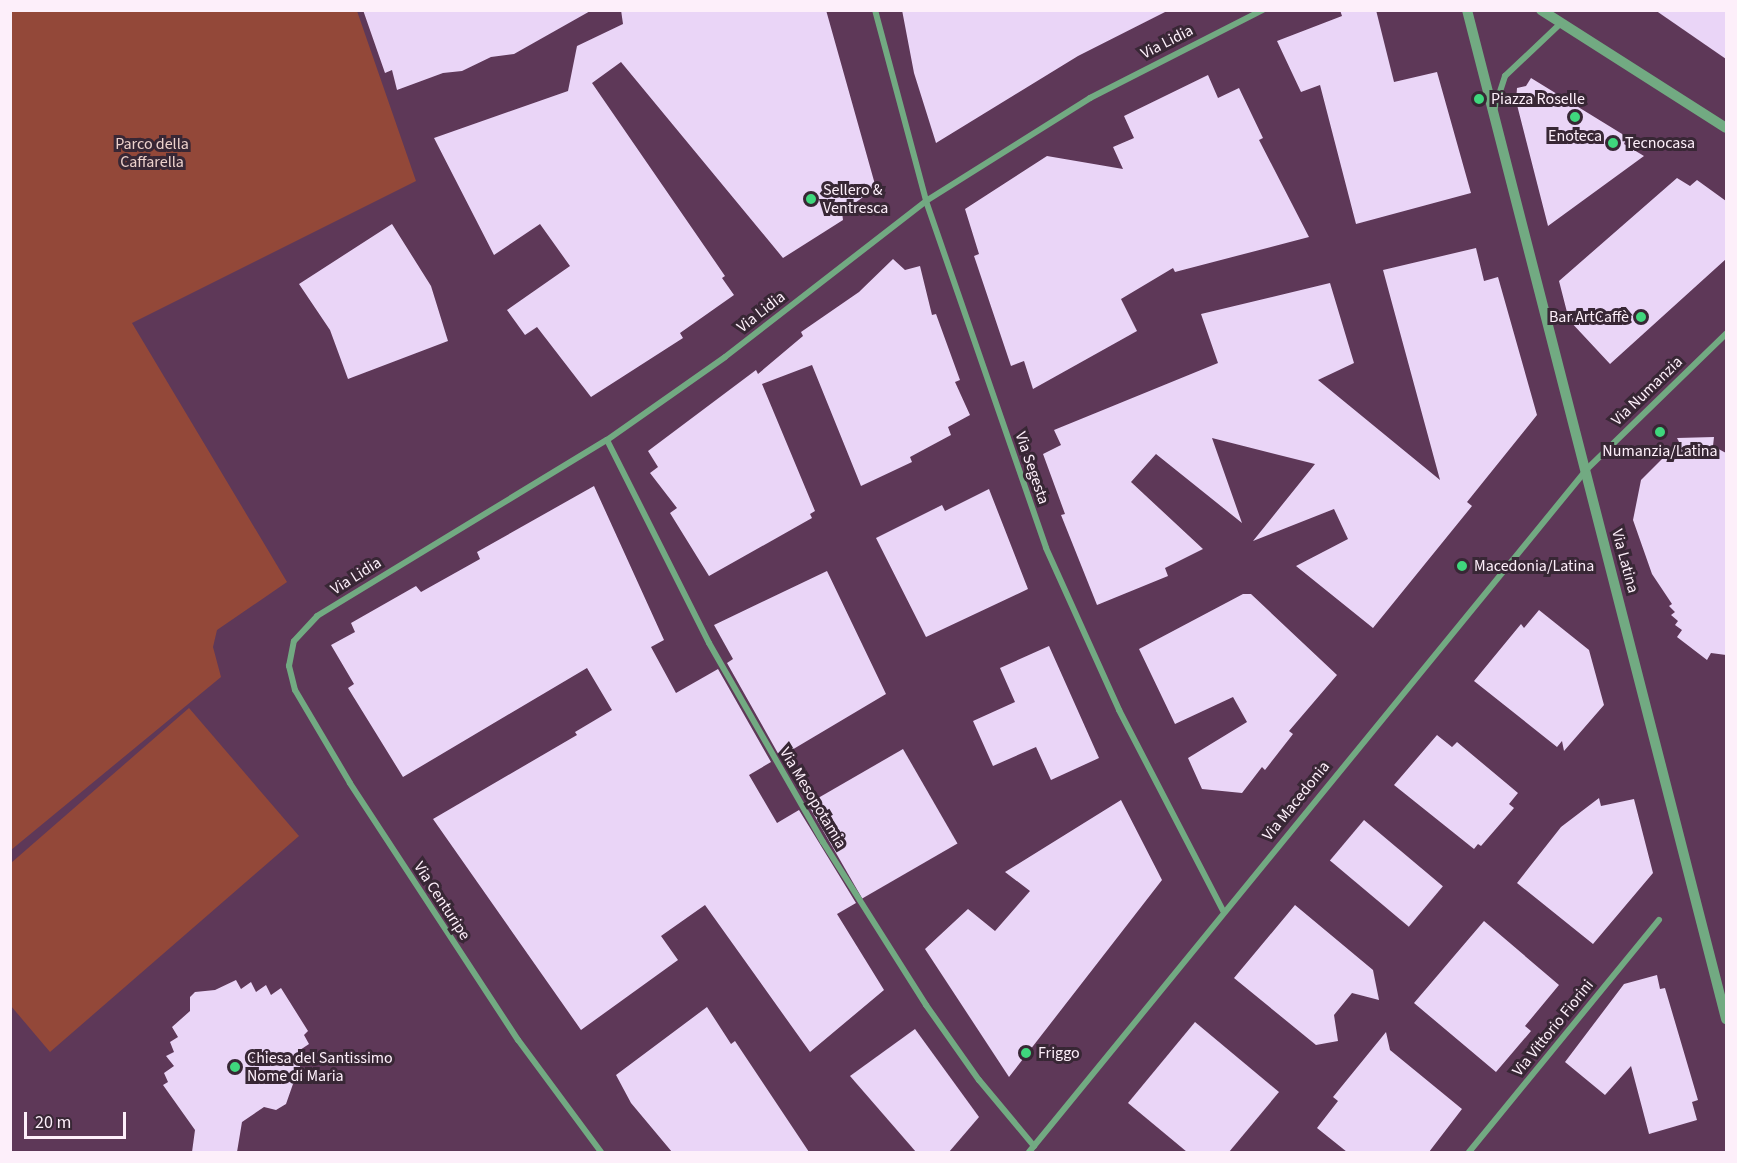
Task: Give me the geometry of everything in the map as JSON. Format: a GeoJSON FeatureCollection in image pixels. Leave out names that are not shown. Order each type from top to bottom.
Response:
{"type":"FeatureCollection","features":[{"type":"Feature","properties":{"kind":"street","name":"Via Segesta"},"geometry":{"type":"LineString","coordinates":[[875,10],[926,201],[1056,574],[1140,753],[1223,911]]}},
{"type":"Feature","properties":{"kind":"street","name":"Via Lidia"},"geometry":{"type":"LineString","coordinates":[[290,651],[302,629],[317,616],[607,440],[725,357],[926,201],[1090,98],[1263,10]]}},
{"type":"Feature","properties":{"kind":"street"},"geometry":{"type":"LineString","coordinates":[[1467,10],[1494,110]]}},
{"type":"Feature","properties":{"kind":"street"},"geometry":{"type":"LineString","coordinates":[[1541,10],[1726,128]]}},
{"type":"Feature","properties":{"kind":"street"},"geometry":{"type":"LineString","coordinates":[[1494,110],[1505,76],[1560,24]]}},
{"type":"Feature","properties":{"kind":"street","name":"Via Latina"},"geometry":{"type":"LineString","coordinates":[[1494,110],[1726,1019]]}},
{"type":"Feature","properties":{"kind":"street","name":"Via Numanzia"},"geometry":{"type":"LineString","coordinates":[[1587,469],[1726,334]]}},
{"type":"Feature","properties":{"kind":"street","name":"Via Mesopotamia"},"geometry":{"type":"LineString","coordinates":[[607,440],[723,669],[823,842],[926,1005],[979,1080],[1034,1146]]}},
{"type":"Feature","properties":{"kind":"street","name":"Via Macedonia"},"geometry":{"type":"LineString","coordinates":[[1029,1152],[1223,911],[1587,469]]}},
{"type":"Feature","properties":{"kind":"street","name":"Via Centuripe"},"geometry":{"type":"LineString","coordinates":[[290,651],[295,690],[350,783],[530,1058],[601,1152]]}},
{"type":"Feature","properties":{"kind":"street","name":"Via Vittorio Fiorini"},"geometry":{"type":"LineString","coordinates":[[1469,1152],[1659,920]]}},
{"type":"Feature","properties":{"kind":"green space","name":"Parco della Caffarella"},"geometry":{"type":"Polygon","coordinates":[[[11,10],[357,11],[416,181],[132,323],[287,582],[217,630],[213,647],[221,677],[11,850],[11,10]]]}},
{"type":"Feature","properties":{"kind":"green space"},"geometry":{"type":"Polygon","coordinates":[[[189,708],[299,836],[50,1052],[11,1006],[11,863],[189,708]]]}},
{"type":"Feature","properties":{"kind":"building"},"geometry":{"type":"Polygon","coordinates":[[[363,10],[592,10],[514,54],[491,57],[462,71],[443,73],[397,90],[392,70],[385,73],[363,10]]]}},
{"type":"Feature","properties":{"kind":"building"},"geometry":{"type":"Polygon","coordinates":[[[621,10],[826,10],[876,188],[842,212],[843,220],[783,258],[621,62],[592,83],[725,276],[722,278],[734,295],[680,333],[683,338],[591,397],[537,327],[525,335],[507,310],[570,266],[540,224],[494,255],[434,138],[568,91],[577,46],[623,24],[621,10]]]}},
{"type":"Feature","properties":{"kind":"building"},"geometry":{"type":"Polygon","coordinates":[[[902,10],[1169,10],[1078,56],[936,143],[914,73],[902,10]]]}},
{"type":"Feature","properties":{"kind":"building"},"geometry":{"type":"Polygon","coordinates":[[[1340,10],[1376,10],[1394,82],[1437,72],[1471,193],[1356,224],[1320,85],[1301,92],[1277,41],[1342,16],[1340,10]]]}},
{"type":"Feature","properties":{"kind":"building"},"geometry":{"type":"Polygon","coordinates":[[[1655,10],[1726,10],[1726,59],[1655,10]]]}},
{"type":"Feature","properties":{"kind":"building"},"geometry":{"type":"Polygon","coordinates":[[[1208,75],[1218,98],[1239,88],[1263,138],[1259,140],[1309,237],[1175,272],[1173,268],[1121,299],[1137,331],[1033,389],[1024,361],[1011,366],[974,256],[979,254],[965,209],[1047,156],[1123,169],[1113,147],[1134,138],[1124,116],[1208,75]]]}},
{"type":"Feature","properties":{"kind":"building"},"geometry":{"type":"Polygon","coordinates":[[[1531,78],[1627,137],[1624,144],[1644,156],[1548,226],[1516,101],[1517,88],[1526,86],[1531,78]]]}},
{"type":"Feature","properties":{"kind":"building"},"geometry":{"type":"Polygon","coordinates":[[[1677,178],[1690,186],[1697,180],[1726,201],[1726,259],[1610,364],[1569,320],[1559,281],[1677,178]]]}},
{"type":"Feature","properties":{"kind":"building"},"geometry":{"type":"Polygon","coordinates":[[[392,224],[431,286],[448,341],[348,379],[330,330],[299,284],[392,224]]]}},
{"type":"Feature","properties":{"kind":"building"},"geometry":{"type":"Polygon","coordinates":[[[1476,248],[1484,281],[1498,277],[1537,415],[1467,502],[1472,506],[1373,628],[1296,566],[1348,539],[1334,509],[1253,541],[1315,464],[1212,438],[1242,523],[1156,454],[1131,482],[1203,549],[1165,568],[1168,576],[1097,605],[1061,515],[1065,514],[1043,454],[1061,445],[1054,430],[1218,363],[1201,314],[1330,283],[1354,363],[1318,380],[1440,480],[1383,270],[1476,248]]]}},
{"type":"Feature","properties":{"kind":"building"},"geometry":{"type":"Polygon","coordinates":[[[893,259],[905,270],[920,266],[932,315],[936,314],[960,380],[955,382],[970,415],[948,427],[951,435],[910,457],[912,462],[861,486],[812,365],[762,384],[815,511],[810,514],[812,518],[709,576],[670,513],[677,508],[650,473],[658,467],[648,451],[756,370],[758,374],[803,336],[801,332],[859,292],[893,259]]]}},
{"type":"Feature","properties":{"kind":"building"},"geometry":{"type":"Polygon","coordinates":[[[1714,437],[1713,446],[1726,453],[1726,655],[1711,653],[1707,660],[1677,637],[1682,630],[1675,625],[1678,621],[1671,615],[1675,612],[1669,606],[1672,604],[1652,574],[1633,520],[1641,480],[1672,449],[1681,446],[1677,438],[1714,437]]]}},
{"type":"Feature","properties":{"kind":"building"},"geometry":{"type":"Polygon","coordinates":[[[594,486],[664,640],[651,647],[676,693],[718,669],[771,762],[749,775],[777,823],[799,810],[856,903],[837,914],[884,990],[810,1052],[705,905],[661,936],[678,960],[581,1030],[433,819],[577,735],[575,732],[612,710],[587,668],[403,777],[348,688],[354,684],[331,645],[355,632],[351,623],[416,586],[421,592],[480,559],[477,552],[594,486]]]}},
{"type":"Feature","properties":{"kind":"building"},"geometry":{"type":"Polygon","coordinates":[[[989,489],[1028,589],[926,637],[876,538],[942,505],[945,511],[989,489]]]}},
{"type":"Feature","properties":{"kind":"building"},"geometry":{"type":"Polygon","coordinates":[[[827,571],[886,694],[780,757],[727,663],[733,659],[714,625],[827,571]]]}},
{"type":"Feature","properties":{"kind":"building"},"geometry":{"type":"Polygon","coordinates":[[[1243,594],[1251,594],[1337,675],[1289,731],[1293,734],[1265,770],[1262,767],[1242,793],[1202,789],[1188,758],[1247,722],[1233,697],[1175,724],[1139,649],[1243,594]]]}},
{"type":"Feature","properties":{"kind":"building"},"geometry":{"type":"Polygon","coordinates":[[[1539,610],[1589,650],[1604,705],[1564,751],[1562,741],[1557,747],[1474,681],[1521,624],[1524,628],[1539,610]]]}},
{"type":"Feature","properties":{"kind":"building"},"geometry":{"type":"Polygon","coordinates":[[[1049,646],[1099,758],[1051,780],[1036,747],[993,766],[973,721],[1015,702],[1000,668],[1049,646]]]}},
{"type":"Feature","properties":{"kind":"building"},"geometry":{"type":"Polygon","coordinates":[[[1437,735],[1452,747],[1457,742],[1518,793],[1509,804],[1514,808],[1481,846],[1478,844],[1474,849],[1394,785],[1437,735]]]}},
{"type":"Feature","properties":{"kind":"building"},"geometry":{"type":"Polygon","coordinates":[[[903,749],[958,843],[862,898],[808,804],[903,749]]]}},
{"type":"Feature","properties":{"kind":"building"},"geometry":{"type":"Polygon","coordinates":[[[1599,798],[1601,806],[1634,799],[1653,873],[1593,944],[1517,883],[1561,827],[1599,798]]]}},
{"type":"Feature","properties":{"kind":"building"},"geometry":{"type":"Polygon","coordinates":[[[1121,800],[1162,880],[1009,1077],[925,949],[968,909],[995,931],[1030,891],[1005,872],[1121,800]]]}},
{"type":"Feature","properties":{"kind":"building"},"geometry":{"type":"Polygon","coordinates":[[[1364,820],[1443,886],[1409,927],[1330,861],[1364,820]]]}},
{"type":"Feature","properties":{"kind":"building"},"geometry":{"type":"Polygon","coordinates":[[[1295,905],[1373,970],[1379,1000],[1352,993],[1334,1015],[1338,1041],[1316,1045],[1234,978],[1295,905]]]}},
{"type":"Feature","properties":{"kind":"building"},"geometry":{"type":"Polygon","coordinates":[[[1484,921],[1559,985],[1525,1026],[1531,1031],[1496,1072],[1414,1003],[1484,921]]]}},
{"type":"Feature","properties":{"kind":"building"},"geometry":{"type":"Polygon","coordinates":[[[1657,975],[1660,989],[1665,988],[1698,1100],[1692,1102],[1697,1120],[1649,1134],[1631,1066],[1605,1095],[1565,1062],[1624,984],[1657,975]]]}},
{"type":"Feature","properties":{"kind":"building","name":"Chiesa del Santissimo Nome di Maria"},"geometry":{"type":"Polygon","coordinates":[[[236,980],[241,989],[251,982],[256,992],[266,985],[271,995],[281,988],[308,1031],[304,1035],[309,1044],[300,1050],[307,1057],[299,1064],[303,1074],[293,1084],[286,1104],[276,1110],[264,1107],[242,1122],[237,1152],[192,1152],[195,1130],[163,1085],[168,1082],[164,1073],[174,1066],[166,1056],[174,1052],[170,1042],[178,1037],[172,1027],[190,1011],[190,997],[195,992],[215,990],[236,980]]]}},
{"type":"Feature","properties":{"kind":"building"},"geometry":{"type":"Polygon","coordinates":[[[707,1007],[731,1044],[735,1041],[809,1152],[672,1152],[631,1103],[616,1075],[707,1007]]]}},
{"type":"Feature","properties":{"kind":"building"},"geometry":{"type":"Polygon","coordinates":[[[1195,1022],[1279,1092],[1229,1152],[1187,1152],[1128,1103],[1195,1022]]]}},
{"type":"Feature","properties":{"kind":"building"},"geometry":{"type":"Polygon","coordinates":[[[915,1029],[979,1117],[949,1152],[916,1152],[850,1076],[915,1029]]]}},
{"type":"Feature","properties":{"kind":"building"},"geometry":{"type":"Polygon","coordinates":[[[1386,1032],[1390,1050],[1462,1109],[1429,1152],[1347,1152],[1317,1128],[1338,1101],[1333,1097],[1386,1032]]]}},
{"type":"Feature","properties":{"kind":"place","name":"Piazza Roselle"},"geometry":{"type":"Point","coordinates":[1479,99]}},
{"type":"Feature","properties":{"kind":"place","name":"Enoteca"},"geometry":{"type":"Point","coordinates":[1575,117]}},
{"type":"Feature","properties":{"kind":"place","name":"Tecnocasa"},"geometry":{"type":"Point","coordinates":[1613,143]}},
{"type":"Feature","properties":{"kind":"place","name":"Sellero & Ventresca"},"geometry":{"type":"Point","coordinates":[811,199]}},
{"type":"Feature","properties":{"kind":"place","name":"Bar ArtCaffè"},"geometry":{"type":"Point","coordinates":[1641,317]}},
{"type":"Feature","properties":{"kind":"place","name":"Numanzia/Latina"},"geometry":{"type":"Point","coordinates":[1660,432]}},
{"type":"Feature","properties":{"kind":"place","name":"Macedonia/Latina"},"geometry":{"type":"Point","coordinates":[1462,566]}},
{"type":"Feature","properties":{"kind":"place","name":"Friggo"},"geometry":{"type":"Point","coordinates":[1026,1053]}},
{"type":"Feature","properties":{"kind":"place","name":"Chiesa del Santissimo Nome di Maria"},"geometry":{"type":"Point","coordinates":[235,1067]}}]}
